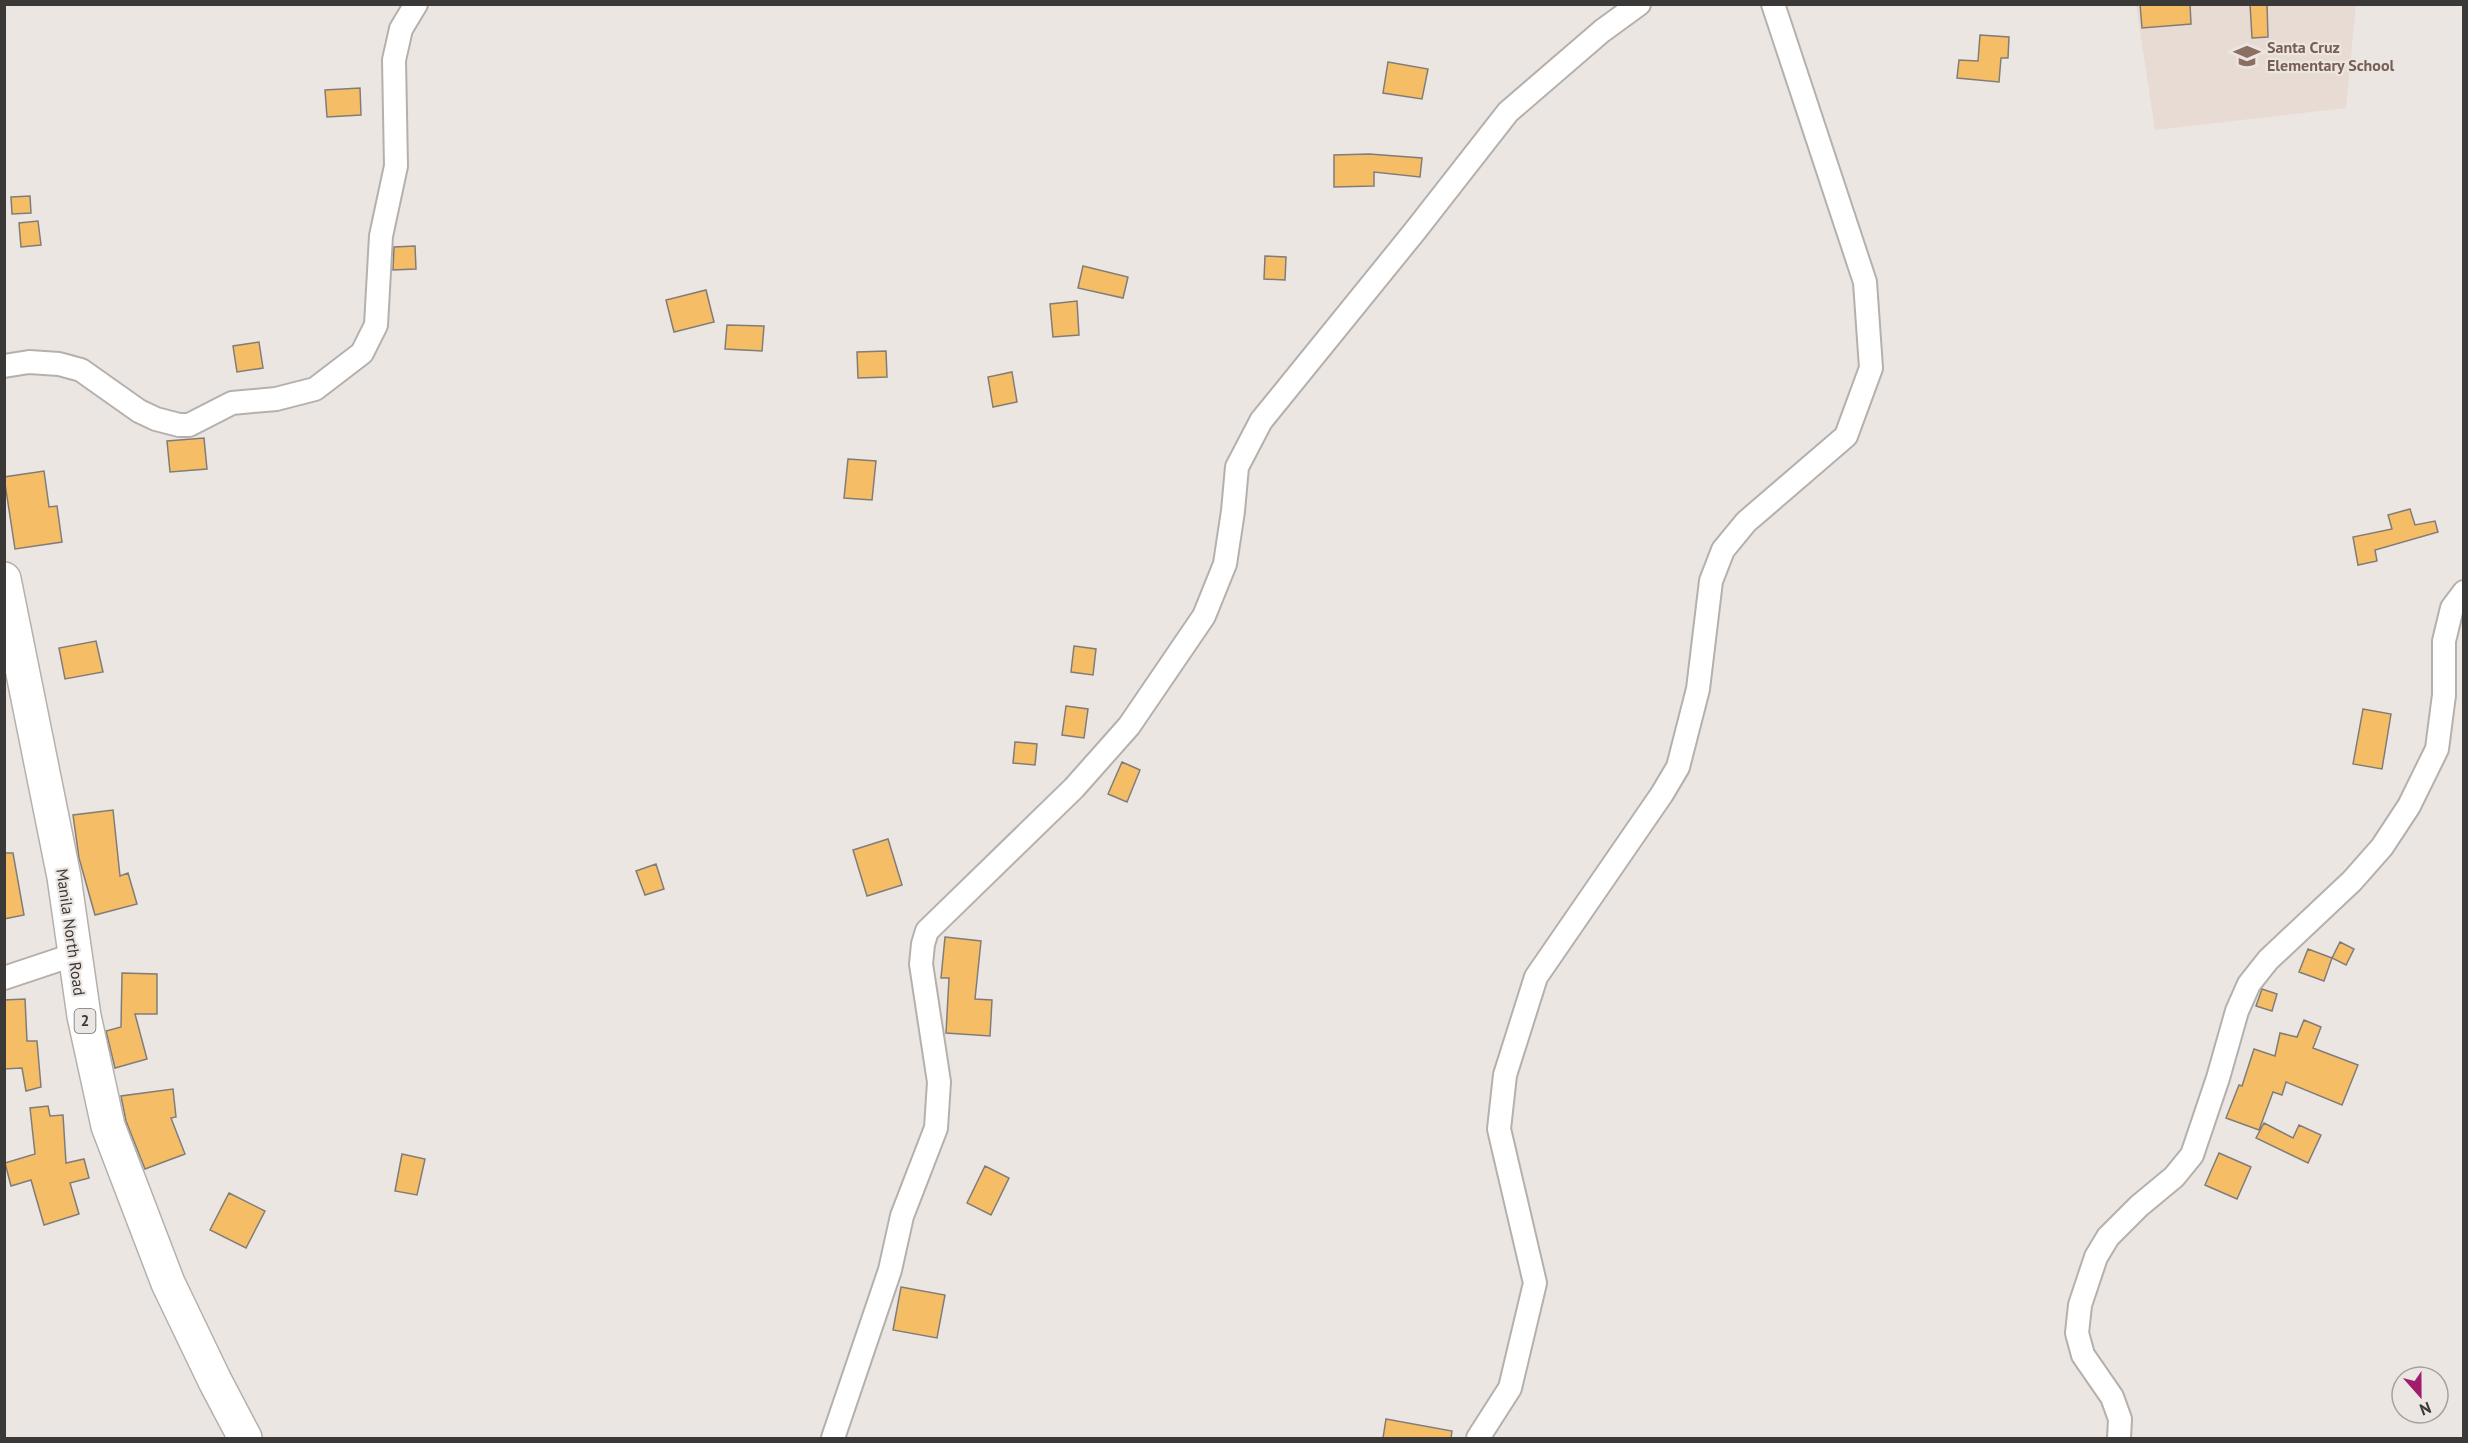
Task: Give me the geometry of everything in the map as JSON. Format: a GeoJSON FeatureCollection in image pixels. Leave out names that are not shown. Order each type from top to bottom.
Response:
{"type":"FeatureCollection","features":[{"type":"Feature","properties":{"kind":"highway","name":"Manila North Road"},"geometry":{"type":"LineString","coordinates":[[4,579],[62,866],[84,1016],[108,1126],[168,1283],[245,1438]]}},
{"type":"Feature","properties":{"kind":"street"},"geometry":{"type":"LineString","coordinates":[[4,366],[29,362],[59,364],[81,370],[139,411],[156,419],[189,425],[232,403],[276,399],[315,389],[362,353],[376,325],[381,236],[396,166],[394,60],[401,29],[416,4]]}},
{"type":"Feature","properties":{"kind":"street"},"geometry":{"type":"LineString","coordinates":[[833,1438],[890,1270],[902,1216],[936,1128],[939,1083],[921,964],[927,931],[1074,788],[1129,726],[1204,616],[1225,564],[1237,467],[1261,421],[1508,112],[1602,31],[1638,4]]}},
{"type":"Feature","properties":{"kind":"street"},"geometry":{"type":"LineString","coordinates":[[1478,1438],[1510,1388],[1535,1283],[1499,1129],[1505,1075],[1536,977],[1662,794],[1678,767],[1698,689],[1712,581],[1723,550],[1746,522],[1846,436],[1871,368],[1865,282],[1773,4]]}},
{"type":"Feature","properties":{"kind":"street"},"geometry":{"type":"LineString","coordinates":[[2119,1438],[2120,1419],[2112,1397],[2083,1355],[2077,1333],[2080,1305],[2096,1257],[2108,1237],[2139,1206],[2174,1177],[2192,1155],[2218,1078],[2237,1011],[2249,984],[2275,952],[2352,881],[2382,847],[2409,806],[2437,749],[2444,695],[2444,641],[2451,608],[2463,591]]}},
{"type":"Feature","properties":{"kind":"street"},"geometry":{"type":"LineString","coordinates":[[4,978],[76,954]]}},
{"type":"Feature","properties":{"kind":"shaded area","name":"Santa Cruz Elementary School"},"geometry":{"type":"Polygon","coordinates":[[[2136,5],[2356,5],[2346,108],[2155,130],[2136,5]]]}},
{"type":"Feature","properties":{"kind":"building"},"geometry":{"type":"Polygon","coordinates":[[[2140,4],[2190,4],[2191,24],[2142,28],[2140,4]]]}},
{"type":"Feature","properties":{"kind":"building"},"geometry":{"type":"Polygon","coordinates":[[[2250,4],[2267,4],[2268,37],[2252,38],[2250,4]]]}},
{"type":"Feature","properties":{"kind":"building"},"geometry":{"type":"Polygon","coordinates":[[[1980,35],[2009,37],[2008,58],[2001,58],[1999,82],[1957,78],[1959,60],[1978,61],[1980,35]]]}},
{"type":"Feature","properties":{"kind":"building"},"geometry":{"type":"Polygon","coordinates":[[[1388,62],[1428,69],[1422,99],[1383,93],[1388,62]]]}},
{"type":"Feature","properties":{"kind":"building"},"geometry":{"type":"Polygon","coordinates":[[[360,88],[361,115],[327,117],[325,90],[360,88]]]}},
{"type":"Feature","properties":{"kind":"building"},"geometry":{"type":"Polygon","coordinates":[[[1369,154],[1422,158],[1420,177],[1374,172],[1374,186],[1334,187],[1334,155],[1369,154]]]}},
{"type":"Feature","properties":{"kind":"building"},"geometry":{"type":"Polygon","coordinates":[[[30,196],[31,213],[12,214],[11,197],[30,196]]]}},
{"type":"Feature","properties":{"kind":"building"},"geometry":{"type":"Polygon","coordinates":[[[38,221],[41,245],[21,247],[19,223],[38,221]]]}},
{"type":"Feature","properties":{"kind":"building"},"geometry":{"type":"Polygon","coordinates":[[[415,246],[416,269],[393,270],[394,247],[415,246]]]}},
{"type":"Feature","properties":{"kind":"building"},"geometry":{"type":"Polygon","coordinates":[[[1265,256],[1286,257],[1285,280],[1264,279],[1265,256]]]}},
{"type":"Feature","properties":{"kind":"building"},"geometry":{"type":"Polygon","coordinates":[[[1083,266],[1128,277],[1123,298],[1078,288],[1083,266]]]}},
{"type":"Feature","properties":{"kind":"building"},"geometry":{"type":"Polygon","coordinates":[[[706,290],[714,322],[674,332],[666,300],[706,290]]]}},
{"type":"Feature","properties":{"kind":"building"},"geometry":{"type":"Polygon","coordinates":[[[1077,301],[1079,335],[1053,337],[1050,304],[1077,301]]]}},
{"type":"Feature","properties":{"kind":"building"},"geometry":{"type":"Polygon","coordinates":[[[727,325],[764,326],[762,351],[725,349],[727,325]]]}},
{"type":"Feature","properties":{"kind":"building"},"geometry":{"type":"Polygon","coordinates":[[[259,342],[263,368],[237,372],[233,346],[259,342]]]}},
{"type":"Feature","properties":{"kind":"building"},"geometry":{"type":"Polygon","coordinates":[[[886,351],[887,377],[858,378],[857,352],[886,351]]]}},
{"type":"Feature","properties":{"kind":"building"},"geometry":{"type":"Polygon","coordinates":[[[1012,372],[1017,402],[993,407],[988,377],[1012,372]]]}},
{"type":"Feature","properties":{"kind":"building"},"geometry":{"type":"Polygon","coordinates":[[[204,438],[207,469],[170,472],[167,441],[204,438]]]}},
{"type":"Feature","properties":{"kind":"building"},"geometry":{"type":"Polygon","coordinates":[[[848,459],[876,461],[872,500],[844,498],[848,459]]]}},
{"type":"Feature","properties":{"kind":"building"},"geometry":{"type":"Polygon","coordinates":[[[44,471],[49,507],[57,506],[62,542],[15,549],[4,477],[44,471]]]}},
{"type":"Feature","properties":{"kind":"building"},"geometry":{"type":"Polygon","coordinates":[[[2410,509],[2415,525],[2435,521],[2438,532],[2375,550],[2377,561],[2358,565],[2353,537],[2392,529],[2388,515],[2410,509]]]}},
{"type":"Feature","properties":{"kind":"building"},"geometry":{"type":"Polygon","coordinates":[[[96,641],[103,672],[65,679],[59,648],[96,641]]]}},
{"type":"Feature","properties":{"kind":"building"},"geometry":{"type":"Polygon","coordinates":[[[1074,646],[1096,649],[1093,675],[1071,672],[1074,646]]]}},
{"type":"Feature","properties":{"kind":"building"},"geometry":{"type":"Polygon","coordinates":[[[1066,706],[1088,709],[1084,738],[1062,735],[1066,706]]]}},
{"type":"Feature","properties":{"kind":"building"},"geometry":{"type":"Polygon","coordinates":[[[2363,709],[2391,714],[2382,769],[2353,764],[2363,709]]]}},
{"type":"Feature","properties":{"kind":"building"},"geometry":{"type":"Polygon","coordinates":[[[1015,742],[1037,744],[1035,765],[1013,763],[1015,742]]]}},
{"type":"Feature","properties":{"kind":"building"},"geometry":{"type":"Polygon","coordinates":[[[1122,762],[1140,770],[1127,802],[1108,794],[1122,762]]]}},
{"type":"Feature","properties":{"kind":"building"},"geometry":{"type":"Polygon","coordinates":[[[113,810],[120,876],[128,873],[137,904],[95,915],[79,858],[73,815],[113,810]]]}},
{"type":"Feature","properties":{"kind":"building"},"geometry":{"type":"Polygon","coordinates":[[[888,839],[902,885],[867,896],[853,850],[888,839]]]}},
{"type":"Feature","properties":{"kind":"building"},"geometry":{"type":"Polygon","coordinates":[[[4,853],[13,853],[24,915],[4,919],[4,853]]]}},
{"type":"Feature","properties":{"kind":"building"},"geometry":{"type":"Polygon","coordinates":[[[656,864],[664,889],[645,895],[636,871],[656,864]]]}},
{"type":"Feature","properties":{"kind":"building"},"geometry":{"type":"Polygon","coordinates":[[[945,937],[981,941],[975,999],[992,1000],[990,1036],[946,1033],[949,978],[941,978],[945,937]]]}},
{"type":"Feature","properties":{"kind":"building"},"geometry":{"type":"Polygon","coordinates":[[[2340,942],[2354,949],[2346,965],[2332,958],[2340,942]]]}},
{"type":"Feature","properties":{"kind":"building"},"geometry":{"type":"Polygon","coordinates":[[[2308,949],[2332,958],[2324,981],[2299,972],[2308,949]]]}},
{"type":"Feature","properties":{"kind":"building"},"geometry":{"type":"Polygon","coordinates":[[[122,973],[157,974],[157,1014],[135,1014],[147,1059],[115,1068],[106,1031],[121,1027],[122,973]]]}},
{"type":"Feature","properties":{"kind":"building"},"geometry":{"type":"Polygon","coordinates":[[[2262,989],[2277,994],[2272,1011],[2256,1006],[2262,989]]]}},
{"type":"Feature","properties":{"kind":"building"},"geometry":{"type":"Polygon","coordinates":[[[25,999],[27,1041],[37,1041],[41,1087],[26,1091],[22,1068],[4,1069],[4,1000],[25,999]]]}},
{"type":"Feature","properties":{"kind":"building"},"geometry":{"type":"Polygon","coordinates":[[[2304,1020],[2321,1027],[2313,1048],[2358,1065],[2342,1105],[2286,1082],[2282,1095],[2273,1092],[2259,1130],[2226,1118],[2239,1085],[2242,1086],[2254,1049],[2275,1056],[2280,1033],[2297,1037],[2304,1020]]]}},
{"type":"Feature","properties":{"kind":"building"},"geometry":{"type":"Polygon","coordinates":[[[173,1089],[176,1117],[171,1118],[185,1154],[145,1169],[126,1121],[121,1096],[173,1089]]]}},
{"type":"Feature","properties":{"kind":"building"},"geometry":{"type":"Polygon","coordinates":[[[48,1106],[50,1116],[63,1115],[66,1163],[84,1159],[89,1178],[70,1183],[79,1214],[44,1225],[31,1180],[11,1186],[5,1163],[35,1154],[30,1108],[48,1106]]]}},
{"type":"Feature","properties":{"kind":"building"},"geometry":{"type":"Polygon","coordinates":[[[2264,1123],[2293,1138],[2299,1125],[2321,1135],[2308,1163],[2256,1138],[2264,1123]]]}},
{"type":"Feature","properties":{"kind":"building"},"geometry":{"type":"Polygon","coordinates":[[[2219,1153],[2251,1167],[2237,1199],[2205,1185],[2219,1153]]]}},
{"type":"Feature","properties":{"kind":"building"},"geometry":{"type":"Polygon","coordinates":[[[402,1154],[425,1159],[417,1195],[395,1191],[402,1154]]]}},
{"type":"Feature","properties":{"kind":"building"},"geometry":{"type":"Polygon","coordinates":[[[985,1166],[1009,1178],[991,1215],[967,1203],[985,1166]]]}},
{"type":"Feature","properties":{"kind":"building"},"geometry":{"type":"Polygon","coordinates":[[[229,1193],[265,1211],[246,1248],[210,1230],[229,1193]]]}},
{"type":"Feature","properties":{"kind":"building"},"geometry":{"type":"Polygon","coordinates":[[[901,1287],[945,1295],[937,1338],[893,1330],[901,1287]]]}},
{"type":"Feature","properties":{"kind":"building"},"geometry":{"type":"Polygon","coordinates":[[[1386,1419],[1452,1431],[1451,1438],[1383,1438],[1386,1419]]]}},
{"type":"Feature","properties":{"kind":"place","name":"Santa Cruz Elementary School"},"geometry":{"type":"Point","coordinates":[2247,56]}}]}
